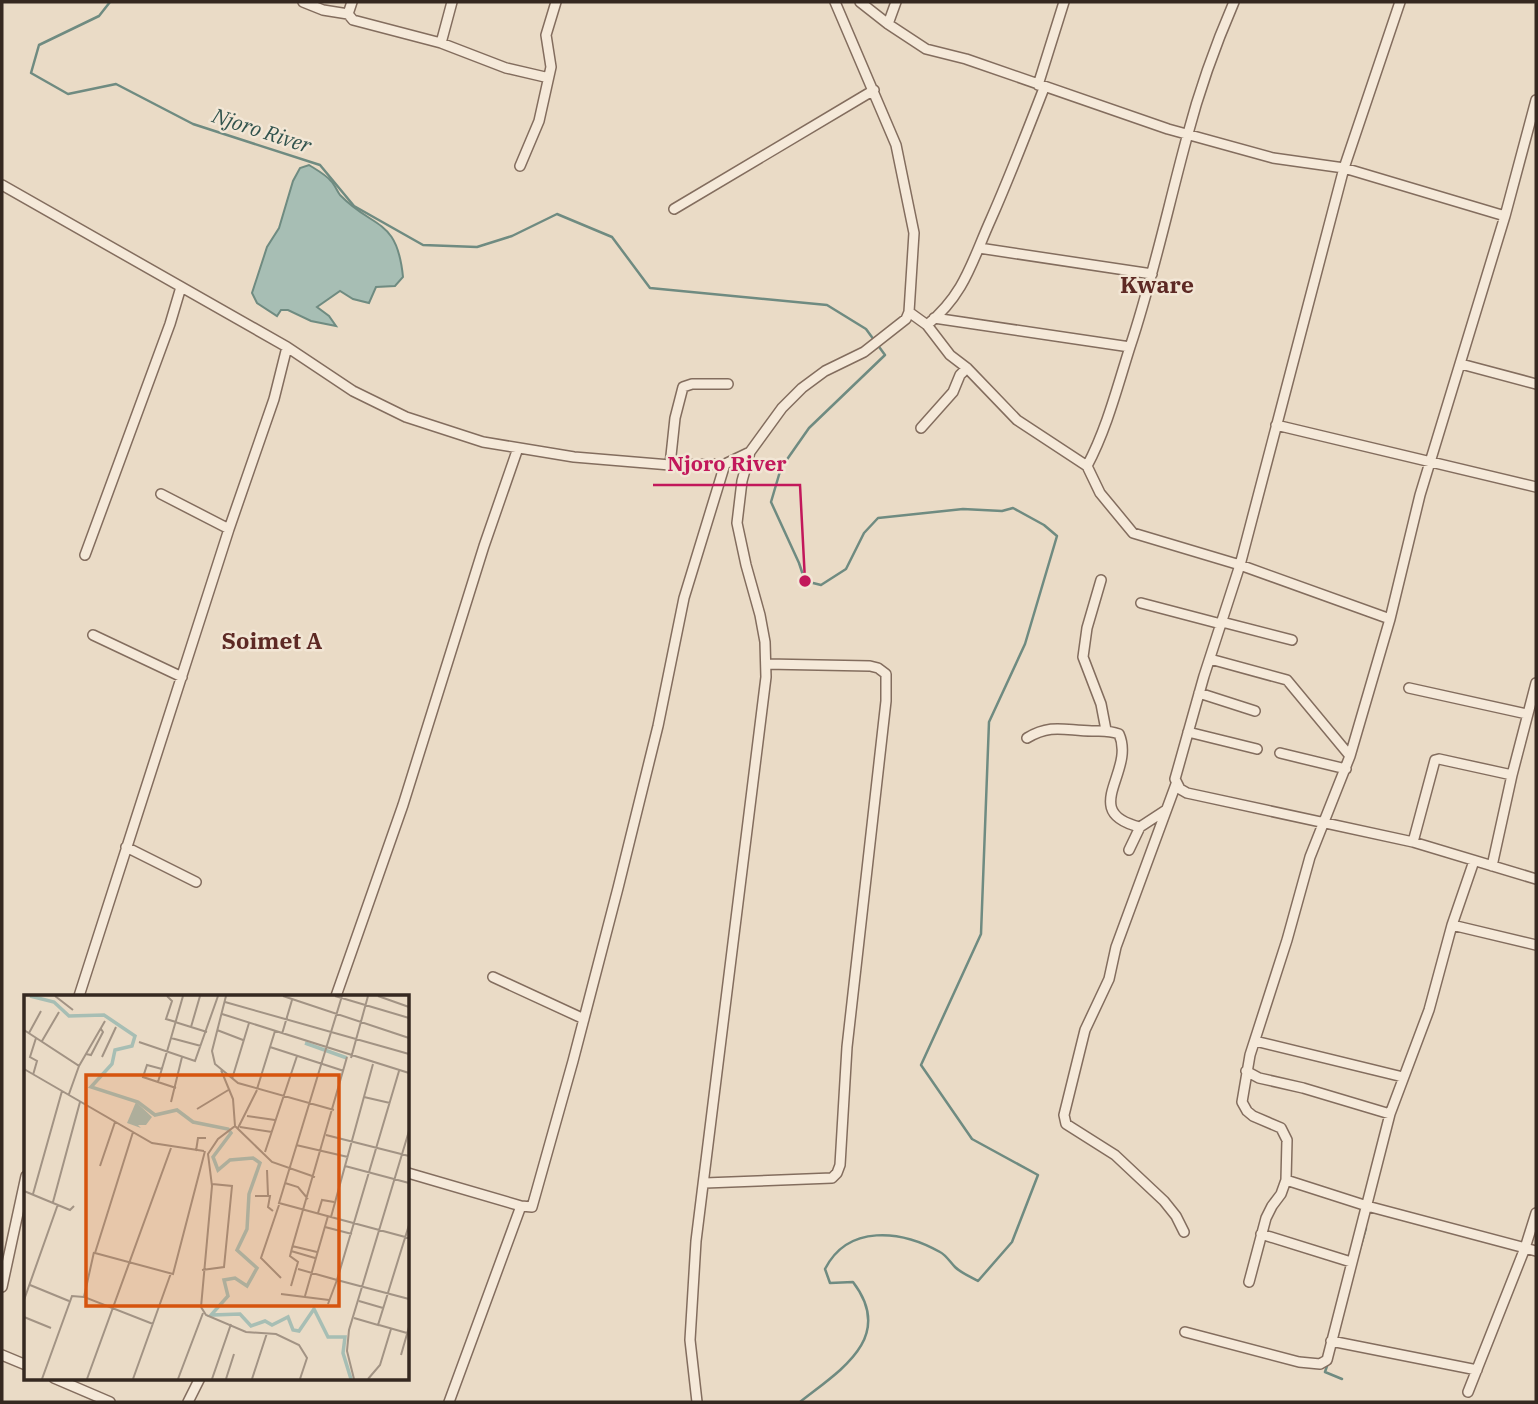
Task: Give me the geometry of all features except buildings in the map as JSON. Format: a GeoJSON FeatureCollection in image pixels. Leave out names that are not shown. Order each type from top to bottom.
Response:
{"type":"FeatureCollection","features":[{"type":"Feature","properties":{"kind":"street"},"geometry":{"type":"LineString","coordinates":[[303,2],[323,10],[348,15],[352,20],[440,43],[506,68],[547,79]]}},
{"type":"Feature","properties":{"kind":"street"},"geometry":{"type":"LineString","coordinates":[[348,15],[352,2]]}},
{"type":"Feature","properties":{"kind":"street"},"geometry":{"type":"LineString","coordinates":[[440,43],[452,2]]}},
{"type":"Feature","properties":{"kind":"street"},"geometry":{"type":"LineString","coordinates":[[520,166],[539,121],[551,67],[546,35],[556,2]]}},
{"type":"Feature","properties":{"kind":"street"},"geometry":{"type":"LineString","coordinates":[[697,1402],[690,1327],[696,1241],[764,690],[765,664],[760,615],[737,523],[742,481],[750,452],[782,408],[802,388],[825,371],[864,352],[906,319],[909,312],[914,233],[896,145],[835,2]]}},
{"type":"Feature","properties":{"kind":"street"},"geometry":{"type":"LineString","coordinates":[[860,2],[926,49],[966,59],[1187,136],[1273,158],[1344,168],[1505,216]]}},
{"type":"Feature","properties":{"kind":"street"},"geometry":{"type":"LineString","coordinates":[[888,24],[895,2]]}},
{"type":"Feature","properties":{"kind":"street"},"geometry":{"type":"LineString","coordinates":[[931,322],[965,282],[1009,179],[1041,86],[1064,2]]}},
{"type":"Feature","properties":{"kind":"street"},"geometry":{"type":"LineString","coordinates":[[1087,466],[1101,440],[1130,347],[1211,56],[1234,2]]}},
{"type":"Feature","properties":{"kind":"street"},"geometry":{"type":"LineString","coordinates":[[1184,1232],[1164,1201],[1115,1155],[1066,1124],[1064,1115],[1085,1030],[1109,979],[1116,947],[1176,784],[1176,772],[1199,693],[1240,565],[1344,168],[1400,2]]}},
{"type":"Feature","properties":{"kind":"street"},"geometry":{"type":"LineString","coordinates":[[674,209],[874,90]]}},
{"type":"Feature","properties":{"kind":"street"},"geometry":{"type":"LineString","coordinates":[[1249,1282],[1261,1234],[1286,1180],[1285,1134],[1281,1128],[1247,1111],[1242,1102],[1246,1071],[1310,857],[1350,756],[1390,619],[1411,528],[1505,216],[1536,100]]}},
{"type":"Feature","properties":{"kind":"street"},"geometry":{"type":"LineString","coordinates":[[2,185],[287,348],[354,391],[406,417],[483,442],[574,457],[670,465],[724,464],[750,452]]}},
{"type":"Feature","properties":{"kind":"street"},"geometry":{"type":"LineString","coordinates":[[979,248],[1152,274]]}},
{"type":"Feature","properties":{"kind":"street"},"geometry":{"type":"LineString","coordinates":[[85,555],[170,324],[181,287]]}},
{"type":"Feature","properties":{"kind":"street"},"geometry":{"type":"LineString","coordinates":[[909,312],[931,322],[1130,347]]}},
{"type":"Feature","properties":{"kind":"street"},"geometry":{"type":"LineString","coordinates":[[931,322],[950,355],[967,368],[1017,420],[1087,466],[1101,493],[1133,533],[1240,565],[1390,619]]}},
{"type":"Feature","properties":{"kind":"street"},"geometry":{"type":"LineString","coordinates":[[79,995],[229,528],[274,399],[287,348]]}},
{"type":"Feature","properties":{"kind":"street"},"geometry":{"type":"LineString","coordinates":[[1461,364],[1536,384]]}},
{"type":"Feature","properties":{"kind":"street"},"geometry":{"type":"LineString","coordinates":[[921,428],[953,392],[960,375],[967,368]]}},
{"type":"Feature","properties":{"kind":"street"},"geometry":{"type":"LineString","coordinates":[[670,465],[675,418],[682,387],[692,384],[728,384]]}},
{"type":"Feature","properties":{"kind":"street"},"geometry":{"type":"LineString","coordinates":[[1276,425],[1536,487]]}},
{"type":"Feature","properties":{"kind":"street"},"geometry":{"type":"LineString","coordinates":[[336,995],[402,805],[480,558],[518,448]]}},
{"type":"Feature","properties":{"kind":"street"},"geometry":{"type":"LineString","coordinates":[[410,1175],[532,1207],[584,1019],[658,726],[684,598],[724,464]]}},
{"type":"Feature","properties":{"kind":"street"},"geometry":{"type":"LineString","coordinates":[[161,494],[229,528]]}},
{"type":"Feature","properties":{"kind":"street"},"geometry":{"type":"LineString","coordinates":[[1101,580],[1087,628],[1083,657],[1099,698],[1106,730]]}},
{"type":"Feature","properties":{"kind":"street"},"geometry":{"type":"LineString","coordinates":[[1141,603],[1292,640]]}},
{"type":"Feature","properties":{"kind":"street"},"geometry":{"type":"LineString","coordinates":[[93,635],[182,677]]}},
{"type":"Feature","properties":{"kind":"street"},"geometry":{"type":"LineString","coordinates":[[1210,659],[1287,680],[1350,756]]}},
{"type":"Feature","properties":{"kind":"street"},"geometry":{"type":"LineString","coordinates":[[705,1183],[832,1178],[840,1165],[847,1046],[886,701],[886,674],[870,666],[765,664]]}},
{"type":"Feature","properties":{"kind":"street"},"geometry":{"type":"LineString","coordinates":[[1492,866],[1536,683]]}},
{"type":"Feature","properties":{"kind":"street"},"geometry":{"type":"LineString","coordinates":[[1409,688],[1527,714]]}},
{"type":"Feature","properties":{"kind":"street"},"geometry":{"type":"LineString","coordinates":[[1199,693],[1255,711]]}},
{"type":"Feature","properties":{"kind":"street"},"geometry":{"type":"LineString","coordinates":[[1027,738],[1048,729],[1106,730],[1119,734],[1124,751],[1110,800],[1111,809],[1121,821],[1140,827]]}},
{"type":"Feature","properties":{"kind":"street"},"geometry":{"type":"LineString","coordinates":[[1188,732],[1257,749]]}},
{"type":"Feature","properties":{"kind":"street"},"geometry":{"type":"LineString","coordinates":[[1280,753],[1346,769]]}},
{"type":"Feature","properties":{"kind":"street"},"geometry":{"type":"LineString","coordinates":[[1413,842],[1435,760],[1512,775]]}},
{"type":"Feature","properties":{"kind":"street"},"geometry":{"type":"LineString","coordinates":[[1176,784],[1187,793],[1413,842],[1536,878]]}},
{"type":"Feature","properties":{"kind":"street"},"geometry":{"type":"LineString","coordinates":[[1129,850],[1140,827],[1166,810]]}},
{"type":"Feature","properties":{"kind":"street"},"geometry":{"type":"LineString","coordinates":[[126,847],[197,882]]}},
{"type":"Feature","properties":{"kind":"street"},"geometry":{"type":"LineString","coordinates":[[1185,1332],[1312,1364],[1327,1360],[1390,1114],[1429,1010],[1452,925],[1474,861]]}},
{"type":"Feature","properties":{"kind":"street"},"geometry":{"type":"LineString","coordinates":[[1452,925],[1536,945]]}},
{"type":"Feature","properties":{"kind":"street"},"geometry":{"type":"LineString","coordinates":[[493,977],[584,1019]]}},
{"type":"Feature","properties":{"kind":"street"},"geometry":{"type":"LineString","coordinates":[[1255,1041],[1403,1077]]}},
{"type":"Feature","properties":{"kind":"street"},"geometry":{"type":"LineString","coordinates":[[1246,1071],[1259,1078],[1390,1114]]}},
{"type":"Feature","properties":{"kind":"street"},"geometry":{"type":"LineString","coordinates":[[1286,1180],[1367,1206],[1536,1251]]}},
{"type":"Feature","properties":{"kind":"street"},"geometry":{"type":"LineString","coordinates":[[2,1287],[24,1185]]}},
{"type":"Feature","properties":{"kind":"street"},"geometry":{"type":"LineString","coordinates":[[449,1402],[521,1206]]}},
{"type":"Feature","properties":{"kind":"street"},"geometry":{"type":"LineString","coordinates":[[1468,1392],[1525,1248],[1536,1213]]}},
{"type":"Feature","properties":{"kind":"street"},"geometry":{"type":"LineString","coordinates":[[1261,1234],[1351,1262]]}},
{"type":"Feature","properties":{"kind":"street"},"geometry":{"type":"LineString","coordinates":[[1331,1340],[1477,1370]]}},
{"type":"Feature","properties":{"kind":"street"},"geometry":{"type":"LineString","coordinates":[[2,1355],[24,1365]]}},
{"type":"Feature","properties":{"kind":"street"},"geometry":{"type":"LineString","coordinates":[[59,1380],[110,1402]]}},
{"type":"Feature","properties":{"kind":"street"},"geometry":{"type":"LineString","coordinates":[[188,1402],[199,1380]]}},
{"type":"Feature","properties":{"kind":"shaded area"},"geometry":{"type":"Polygon","coordinates":[[[309,165],[329,179],[352,206],[389,234],[400,258],[403,277],[395,286],[376,287],[369,303],[353,299],[340,291],[317,307],[329,316],[336,326],[311,321],[288,310],[281,310],[277,316],[257,303],[252,293],[267,247],[279,228],[293,181],[300,168],[309,165]]]}},
{"type":"Feature","properties":{"kind":"waterway","name":"Njoro River"},"geometry":{"type":"LineString","coordinates":[[110,2],[99,16],[39,45],[31,73],[68,94],[116,84],[193,124],[320,165],[354,206],[423,245],[477,247],[512,236],[557,214],[612,237],[650,288],[827,305],[866,329],[885,355],[809,428],[781,468],[771,502],[805,581],[821,585],[846,569],[864,533],[878,518],[963,509],[1002,511],[1013,508],[1044,525],[1057,536],[1025,644],[989,722],[981,934],[921,1065],[972,1139],[1038,1175],[1012,1242],[978,1281],[957,1269],[940,1252],[909,1239],[876,1235],[861,1238],[847,1244],[835,1254],[825,1269],[830,1283],[853,1282],[865,1302],[868,1320],[865,1336],[845,1365],[800,1402]]}},
{"type":"Feature","properties":{"kind":"waterway"},"geometry":{"type":"LineString","coordinates":[[1357,1259],[1366,1228]]}},
{"type":"Feature","properties":{"kind":"waterway"},"geometry":{"type":"LineString","coordinates":[[1328,1363],[1325,1372],[1342,1379]]}},
{"type":"Feature","properties":{"kind":"place","name":"Njoro River"},"geometry":{"type":"Point","coordinates":[805,581]}},
{"type":"Feature","properties":{"kind":"district","name":"Kware"},"geometry":{"type":"Point","coordinates":[1157,284]}},
{"type":"Feature","properties":{"kind":"district","name":"Soimet A"},"geometry":{"type":"Point","coordinates":[272,640]}}]}
